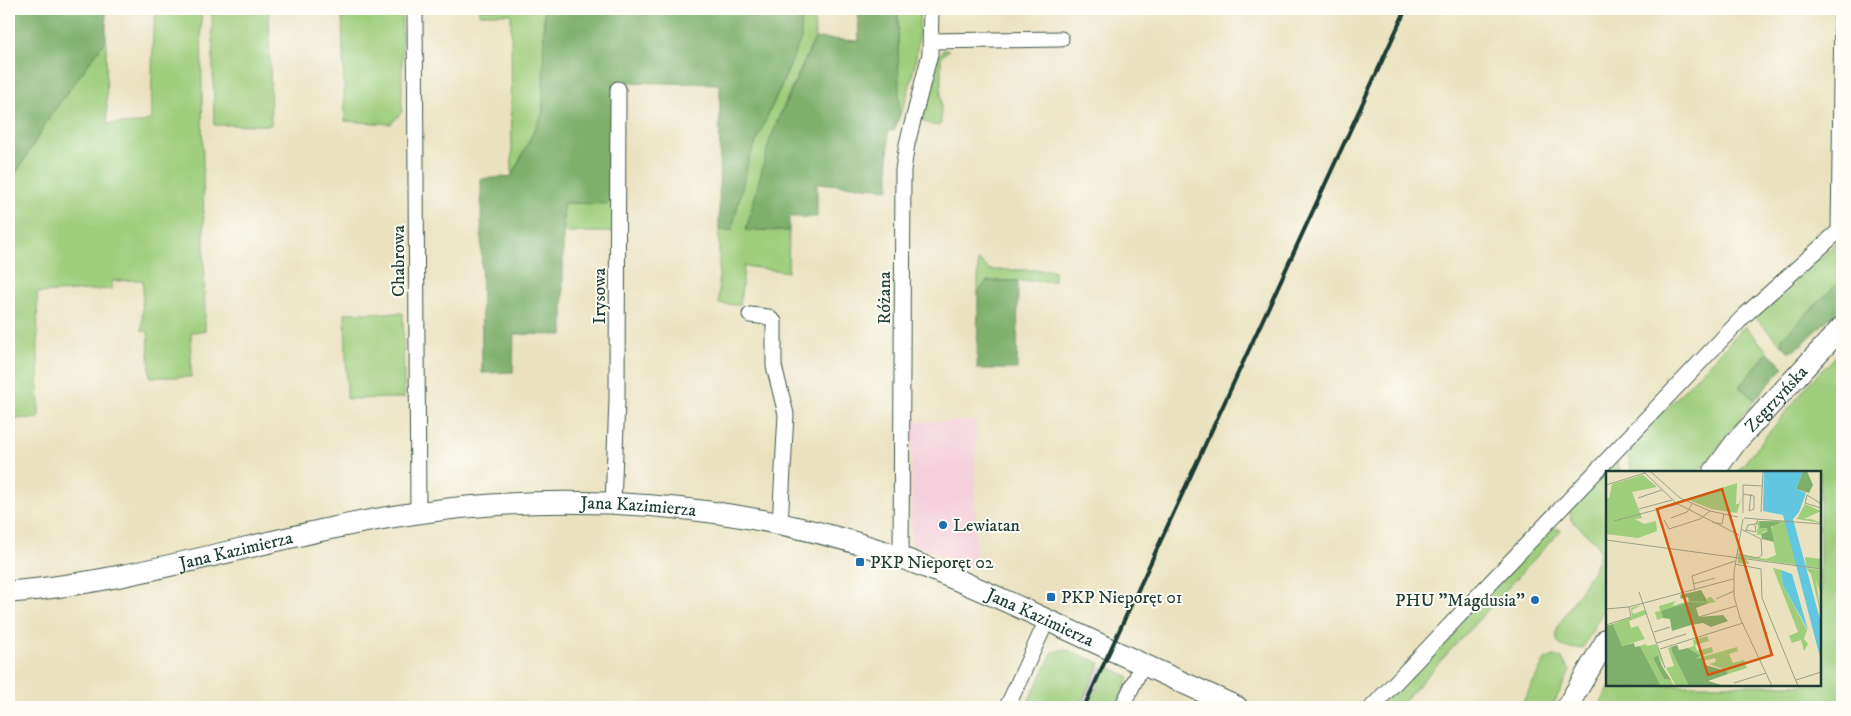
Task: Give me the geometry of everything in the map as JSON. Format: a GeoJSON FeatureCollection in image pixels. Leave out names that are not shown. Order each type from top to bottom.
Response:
{"type":"FeatureCollection","features":[{"type":"Feature","properties":{"kind":"main road","name":"Zegrzyńska"},"geometry":{"type":"LineString","coordinates":[[1715,471],[1736,442],[1842,328]]}},
{"type":"Feature","properties":{"kind":"main road","name":"Jana Kazimierza"},"geometry":{"type":"LineString","coordinates":[[9,592],[66,586],[110,578],[345,525],[418,512],[479,506],[613,504],[663,506],[723,513],[780,524],[849,541],[901,558],[1047,620],[1237,707]]}},
{"type":"Feature","properties":{"kind":"main road"},"geometry":{"type":"LineString","coordinates":[[1570,706],[1606,641]]}},
{"type":"Feature","properties":{"kind":"street","name":"Chabrowa"},"geometry":{"type":"LineString","coordinates":[[415,9],[418,512]]}},
{"type":"Feature","properties":{"kind":"street","name":"Różana"},"geometry":{"type":"LineString","coordinates":[[901,558],[904,170],[907,144],[932,41],[931,9]]}},
{"type":"Feature","properties":{"kind":"street"},"geometry":{"type":"LineString","coordinates":[[1372,707],[1744,316],[1841,229],[1842,14]]}},
{"type":"Feature","properties":{"kind":"street"},"geometry":{"type":"LineString","coordinates":[[932,41],[1061,39]]}},
{"type":"Feature","properties":{"kind":"street","name":"Irysowa"},"geometry":{"type":"LineString","coordinates":[[613,504],[617,391],[618,89]]}},
{"type":"Feature","properties":{"kind":"street"},"geometry":{"type":"LineString","coordinates":[[750,316],[768,317],[774,322],[774,366],[786,414],[780,524]]}},
{"type":"Feature","properties":{"kind":"street"},"geometry":{"type":"LineString","coordinates":[[1007,707],[1047,620]]}},
{"type":"Feature","properties":{"kind":"street"},"geometry":{"type":"LineString","coordinates":[[1122,707],[1142,664]]}},
{"type":"Feature","properties":{"kind":"shaded area"},"geometry":{"type":"Polygon","coordinates":[[[976,421],[975,568],[911,543],[912,422],[976,421]]]}},
{"type":"Feature","properties":{"kind":"shaded area"},"geometry":{"type":"Polygon","coordinates":[[[1099,666],[1105,669],[1088,707],[1079,707],[1099,666]]]}},
{"type":"Feature","properties":{"kind":"green space"},"geometry":{"type":"Polygon","coordinates":[[[9,9],[106,9],[106,40],[51,115],[18,170],[9,178],[9,9]]]}},
{"type":"Feature","properties":{"kind":"green space"},"geometry":{"type":"Polygon","coordinates":[[[157,9],[201,9],[205,331],[191,332],[191,377],[150,377],[148,331],[142,331],[143,280],[112,281],[112,289],[37,293],[39,418],[9,419],[9,178],[18,170],[51,115],[106,40],[107,124],[141,123],[151,119],[153,32],[157,9]]]}},
{"type":"Feature","properties":{"kind":"green space"},"geometry":{"type":"Polygon","coordinates":[[[212,9],[269,9],[271,125],[214,125],[212,9]]]}},
{"type":"Feature","properties":{"kind":"green space"},"geometry":{"type":"Polygon","coordinates":[[[342,9],[402,9],[402,112],[391,124],[345,121],[342,9]]]}},
{"type":"Feature","properties":{"kind":"green space"},"geometry":{"type":"Polygon","coordinates":[[[479,9],[544,9],[543,112],[512,176],[511,14],[479,14],[479,9]]]}},
{"type":"Feature","properties":{"kind":"green space"},"geometry":{"type":"Polygon","coordinates":[[[544,9],[802,9],[801,39],[749,159],[732,230],[719,230],[720,84],[614,82],[613,201],[607,204],[563,203],[563,335],[514,334],[513,372],[482,373],[481,179],[512,176],[543,112],[544,9]]]}},
{"type":"Feature","properties":{"kind":"green space"},"geometry":{"type":"Polygon","coordinates":[[[802,9],[814,9],[815,38],[778,118],[746,230],[789,231],[788,272],[744,266],[740,305],[719,304],[719,230],[732,230],[741,185],[749,159],[790,67],[800,29],[802,9]]]}},
{"type":"Feature","properties":{"kind":"green space"},"geometry":{"type":"Polygon","coordinates":[[[858,9],[898,9],[899,118],[894,131],[888,131],[889,189],[817,183],[817,217],[789,217],[789,231],[746,230],[770,139],[815,38],[859,41],[858,9]]]}},
{"type":"Feature","properties":{"kind":"green space"},"geometry":{"type":"Polygon","coordinates":[[[898,9],[920,9],[915,64],[899,118],[898,9]]]}},
{"type":"Feature","properties":{"kind":"green space"},"geometry":{"type":"Polygon","coordinates":[[[944,49],[949,50],[941,57],[941,124],[938,126],[929,124],[921,119],[920,111],[936,59],[944,49]]]}},
{"type":"Feature","properties":{"kind":"green space"},"geometry":{"type":"Polygon","coordinates":[[[613,201],[613,232],[564,232],[563,203],[613,201]]]}},
{"type":"Feature","properties":{"kind":"green space"},"geometry":{"type":"Polygon","coordinates":[[[1842,238],[1842,279],[1783,338],[1782,345],[1754,317],[1842,238]]]}},
{"type":"Feature","properties":{"kind":"green space"},"geometry":{"type":"Polygon","coordinates":[[[978,260],[990,270],[1054,270],[1054,281],[987,281],[978,293],[978,260]]]}},
{"type":"Feature","properties":{"kind":"green space"},"geometry":{"type":"Polygon","coordinates":[[[1842,279],[1842,306],[1796,350],[1788,351],[1782,345],[1782,338],[1842,279]]]}},
{"type":"Feature","properties":{"kind":"green space"},"geometry":{"type":"Polygon","coordinates":[[[987,281],[1018,281],[1017,369],[977,369],[978,293],[987,281]]]}},
{"type":"Feature","properties":{"kind":"green space"},"geometry":{"type":"Polygon","coordinates":[[[345,313],[403,313],[404,398],[347,399],[345,313]]]}},
{"type":"Feature","properties":{"kind":"green space"},"geometry":{"type":"Polygon","coordinates":[[[1745,326],[1768,352],[1739,387],[1755,400],[1699,471],[1632,471],[1628,455],[1633,444],[1745,326]]]}},
{"type":"Feature","properties":{"kind":"green space"},"geometry":{"type":"Polygon","coordinates":[[[1842,350],[1842,707],[1599,707],[1610,686],[1821,686],[1821,471],[1738,471],[1812,380],[1842,350]]]}},
{"type":"Feature","properties":{"kind":"green space"},"geometry":{"type":"Polygon","coordinates":[[[1768,352],[1784,367],[1755,400],[1739,387],[1768,352]]]}},
{"type":"Feature","properties":{"kind":"green space"},"geometry":{"type":"Polygon","coordinates":[[[1614,462],[1618,463],[1620,471],[1606,471],[1606,605],[1583,648],[1561,646],[1557,639],[1558,626],[1596,565],[1600,552],[1597,543],[1571,520],[1570,511],[1574,504],[1614,462]]]}},
{"type":"Feature","properties":{"kind":"green space"},"geometry":{"type":"Polygon","coordinates":[[[1555,528],[1561,530],[1401,704],[1402,707],[1379,707],[1548,530],[1555,528]]]}},
{"type":"Feature","properties":{"kind":"green space"},"geometry":{"type":"Polygon","coordinates":[[[1065,649],[1100,663],[1079,707],[1032,707],[1028,702],[1053,652],[1065,649]]]}},
{"type":"Feature","properties":{"kind":"green space"},"geometry":{"type":"Polygon","coordinates":[[[1554,656],[1562,659],[1570,671],[1552,707],[1520,707],[1545,660],[1554,656]]]}},
{"type":"Feature","properties":{"kind":"green space"},"geometry":{"type":"Polygon","coordinates":[[[1107,666],[1129,677],[1117,707],[1088,707],[1107,666]]]}},
{"type":"Feature","properties":{"kind":"railway"},"geometry":{"type":"LineString","coordinates":[[1084,707],[1406,9]]}},
{"type":"Feature","properties":{"kind":"place","name":"Lewiatan"},"geometry":{"type":"Point","coordinates":[943,525]}},
{"type":"Feature","properties":{"kind":"place","name":"PKP Nieporęt 02"},"geometry":{"type":"Point","coordinates":[860,562]}},
{"type":"Feature","properties":{"kind":"place","name":"PKP Nieporęt 01"},"geometry":{"type":"Point","coordinates":[1051,597]}},
{"type":"Feature","properties":{"kind":"place","name":"PHU \"Magdusia\""},"geometry":{"type":"Point","coordinates":[1535,600]}}]}
